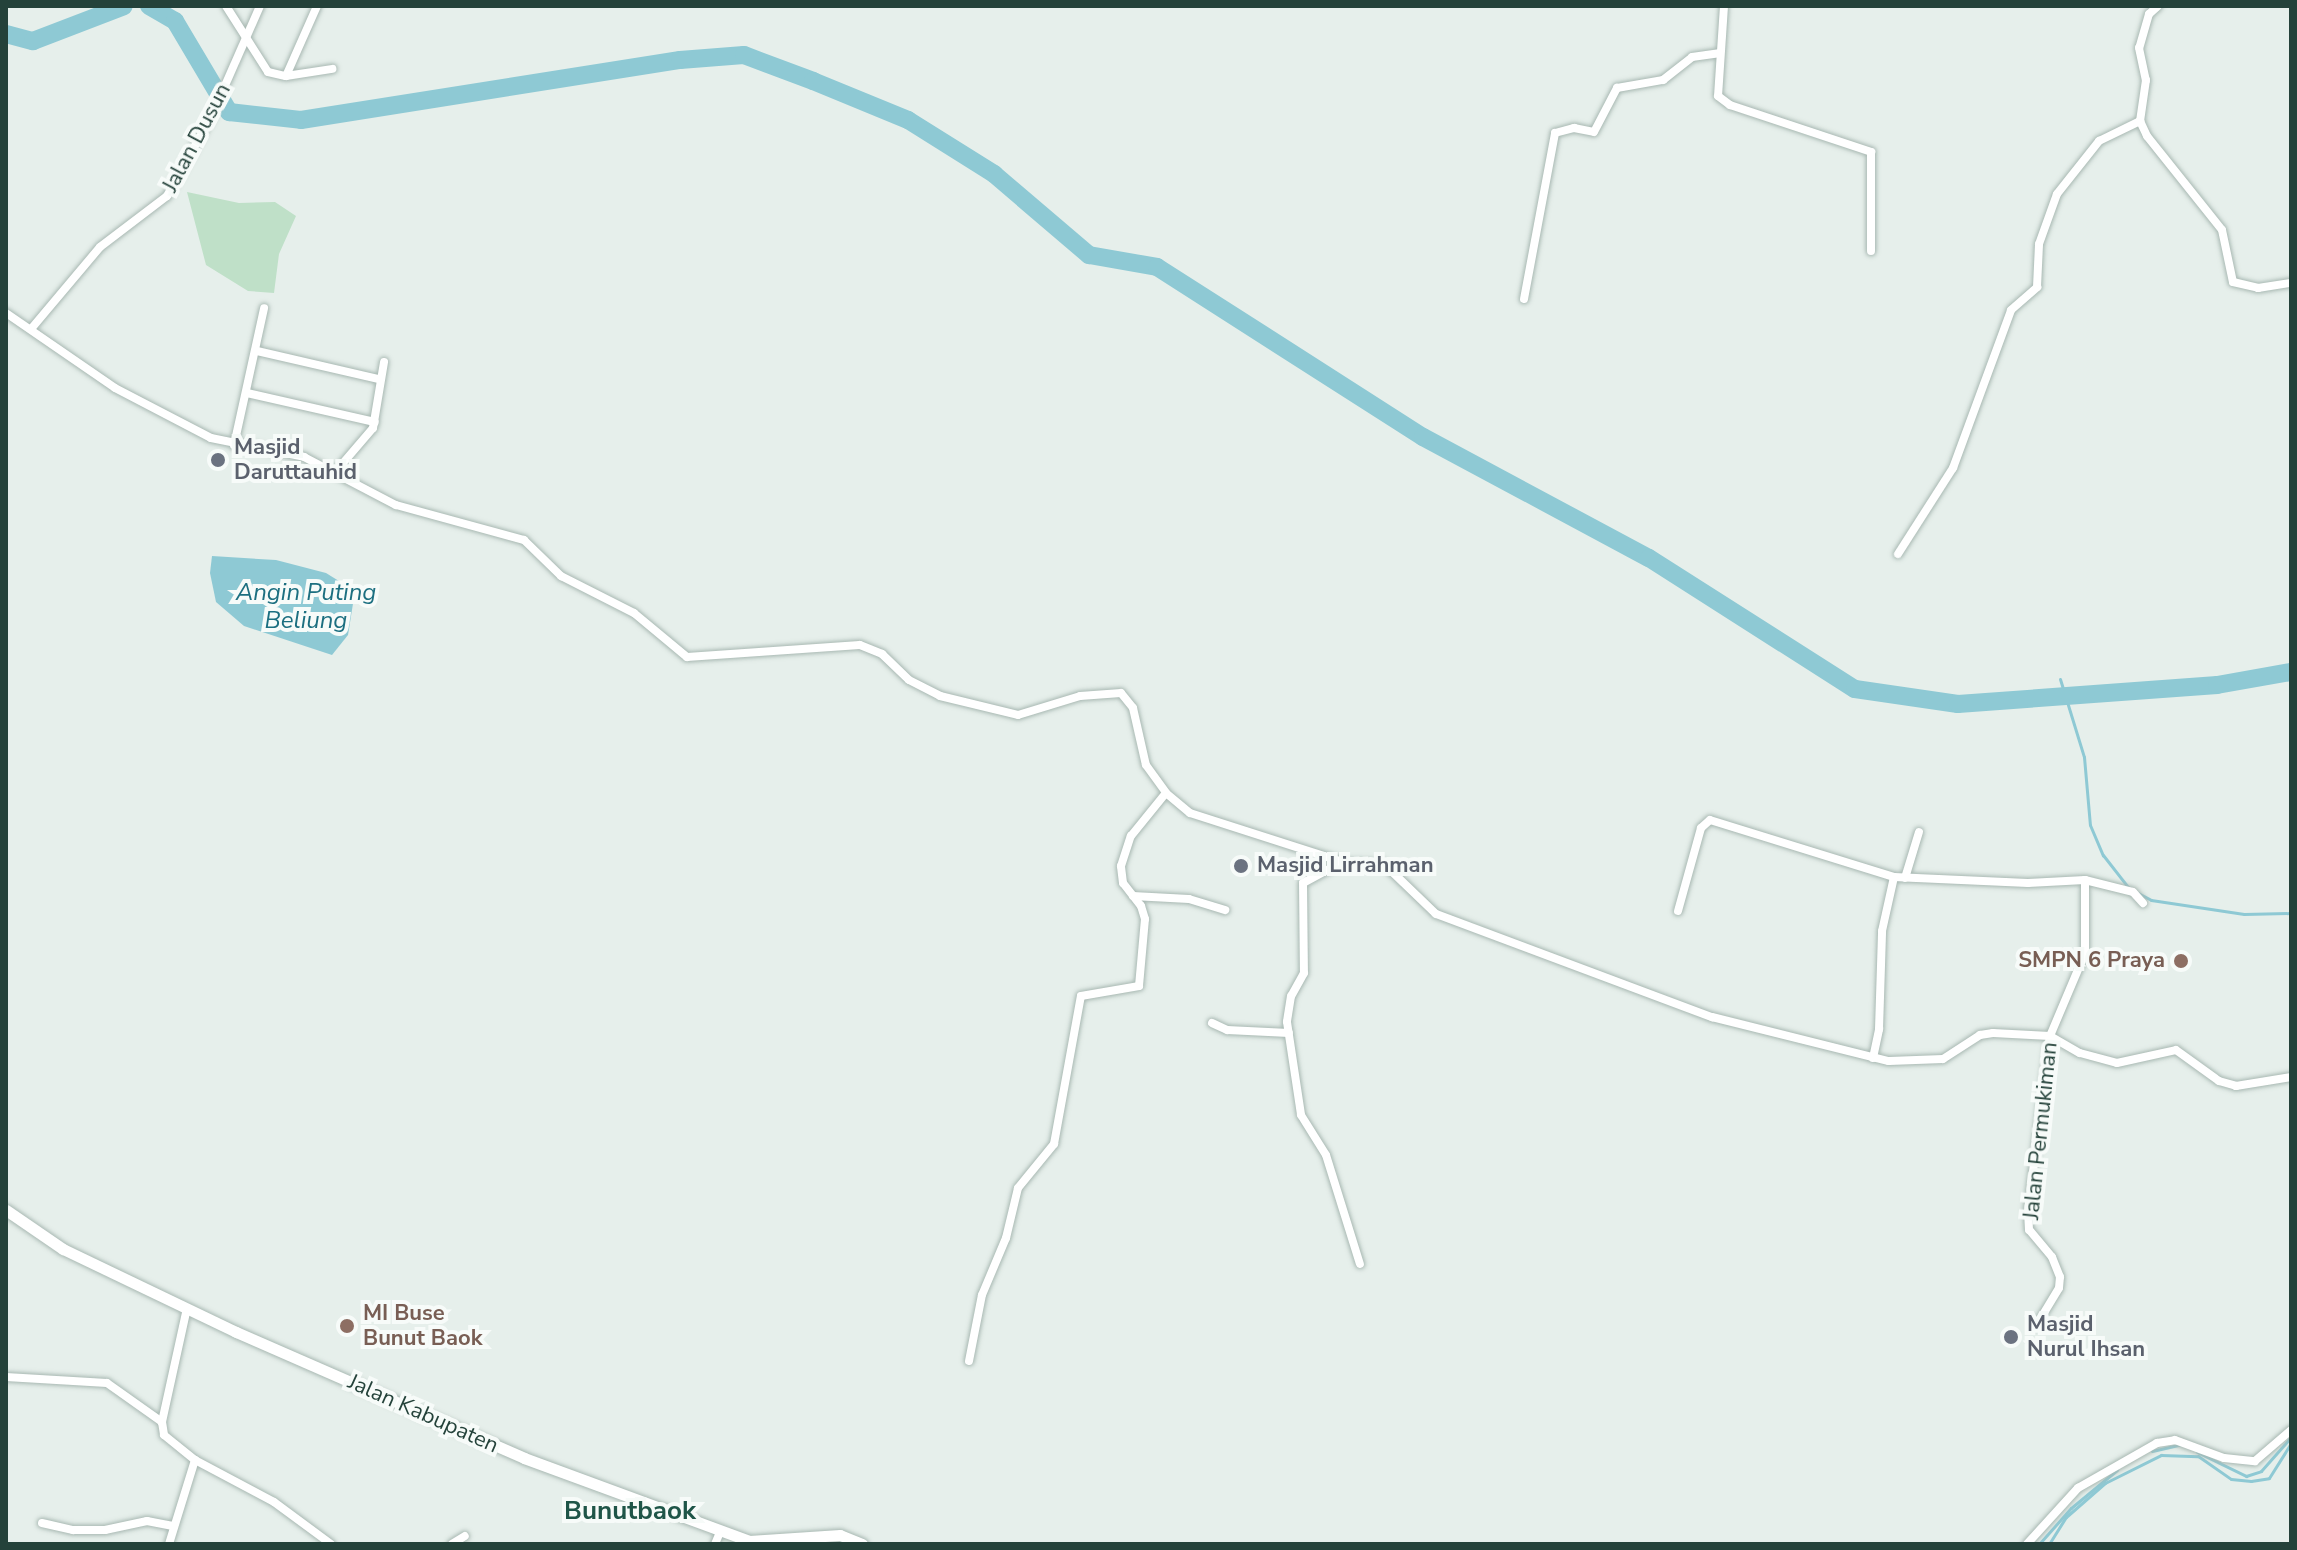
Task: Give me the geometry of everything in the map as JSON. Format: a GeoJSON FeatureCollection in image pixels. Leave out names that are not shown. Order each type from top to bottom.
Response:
{"type":"FeatureCollection","features":[{"type":"Feature","properties":{"kind":"street"},"geometry":{"type":"LineString","coordinates":[[226,6],[268,72],[286,76],[332,69]]}},
{"type":"Feature","properties":{"kind":"street","name":"Jalan Dusun"},"geometry":{"type":"LineString","coordinates":[[31,329],[100,247],[167,196],[212,115],[260,6]]}},
{"type":"Feature","properties":{"kind":"street"},"geometry":{"type":"LineString","coordinates":[[286,76],[317,6]]}},
{"type":"Feature","properties":{"kind":"street"},"geometry":{"type":"LineString","coordinates":[[1724,6],[1716,91],[1722,101],[1871,152],[1871,251]]}},
{"type":"Feature","properties":{"kind":"street"},"geometry":{"type":"LineString","coordinates":[[2158,6],[2141,31],[2146,80],[2140,121],[2222,230],[2233,282],[2258,288],[2291,283]]}},
{"type":"Feature","properties":{"kind":"street"},"geometry":{"type":"LineString","coordinates":[[1524,299],[1555,133],[1574,128],[1594,132],[1617,88],[1663,80],[1692,57],[1719,53]]}},
{"type":"Feature","properties":{"kind":"street"},"geometry":{"type":"LineString","coordinates":[[1898,554],[1953,468],[2011,310],[2037,287],[2039,244],[2057,194],[2099,141],[2140,121]]}},
{"type":"Feature","properties":{"kind":"street"},"geometry":{"type":"LineString","coordinates":[[234,445],[264,308]]}},
{"type":"Feature","properties":{"kind":"street"},"geometry":{"type":"LineString","coordinates":[[6,313],[115,388],[234,445],[304,457],[337,470],[396,505],[521,539],[561,576],[634,613],[687,657],[860,645],[882,654],[909,680],[940,696],[1018,715],[1080,696],[1121,693],[1133,708],[1146,765],[1166,793],[1203,819],[1343,862],[1384,864],[1436,914],[1757,1031],[1873,1058],[1929,1063],[1986,1033],[2050,1036],[2080,1053],[2117,1063],[2176,1050],[2219,1081],[2236,1086],[2291,1077]]}},
{"type":"Feature","properties":{"kind":"street"},"geometry":{"type":"LineString","coordinates":[[257,351],[378,379]]}},
{"type":"Feature","properties":{"kind":"street"},"geometry":{"type":"LineString","coordinates":[[337,470],[375,422],[378,379],[384,362]]}},
{"type":"Feature","properties":{"kind":"street"},"geometry":{"type":"LineString","coordinates":[[247,393],[375,422]]}},
{"type":"Feature","properties":{"kind":"street"},"geometry":{"type":"LineString","coordinates":[[969,1361],[982,1295],[1006,1238],[1018,1188],[1054,1144],[1081,996],[1139,986],[1145,919],[1123,883],[1125,849],[1166,793]]}},
{"type":"Feature","properties":{"kind":"street"},"geometry":{"type":"LineString","coordinates":[[1678,911],[1701,828],[1710,820],[1894,877],[2085,880],[2133,892],[2143,903]]}},
{"type":"Feature","properties":{"kind":"street"},"geometry":{"type":"LineString","coordinates":[[1905,878],[1919,832]]}},
{"type":"Feature","properties":{"kind":"street"},"geometry":{"type":"LineString","coordinates":[[1343,862],[1303,883],[1304,973],[1287,1010],[1301,1115],[1326,1155],[1360,1264]]}},
{"type":"Feature","properties":{"kind":"street"},"geometry":{"type":"LineString","coordinates":[[1873,1058],[1879,1029],[1883,921],[1894,877]]}},
{"type":"Feature","properties":{"kind":"street","name":"Jalan Permukiman"},"geometry":{"type":"LineString","coordinates":[[2036,1326],[2059,1288],[2060,1277],[2052,1257],[2029,1230],[2028,1212],[2050,1036],[2085,953],[2085,880]]}},
{"type":"Feature","properties":{"kind":"street"},"geometry":{"type":"LineString","coordinates":[[1133,896],[1189,899],[1225,910]]}},
{"type":"Feature","properties":{"kind":"street"},"geometry":{"type":"LineString","coordinates":[[1212,1023],[1227,1030],[1289,1033]]}},
{"type":"Feature","properties":{"kind":"street","name":"Jalan Kabupaten"},"geometry":{"type":"LineString","coordinates":[[6,1210],[63,1249],[187,1308],[440,1424],[718,1538],[759,1543],[840,1535],[862,1544]]}},
{"type":"Feature","properties":{"kind":"street"},"geometry":{"type":"LineString","coordinates":[[187,1308],[162,1422],[164,1435],[195,1460],[274,1502],[331,1544]]}},
{"type":"Feature","properties":{"kind":"street"},"geometry":{"type":"LineString","coordinates":[[6,1377],[107,1383],[162,1422]]}},
{"type":"Feature","properties":{"kind":"street"},"geometry":{"type":"LineString","coordinates":[[2027,1544],[2078,1488],[2157,1443],[2175,1440],[2224,1458],[2255,1461],[2291,1430]]}},
{"type":"Feature","properties":{"kind":"street"},"geometry":{"type":"LineString","coordinates":[[169,1544],[172,1526],[195,1460]]}},
{"type":"Feature","properties":{"kind":"street"},"geometry":{"type":"LineString","coordinates":[[42,1523],[73,1530],[105,1530],[147,1521],[172,1526]]}},
{"type":"Feature","properties":{"kind":"street"},"geometry":{"type":"LineString","coordinates":[[452,1544],[465,1536]]}},
{"type":"Feature","properties":{"kind":"green space"},"geometry":{"type":"Polygon","coordinates":[[[187,192],[239,203],[275,202],[296,216],[279,254],[274,293],[248,291],[206,265],[187,192]]]}},
{"type":"Feature","properties":{"kind":"water","name":"Angin Puting Beliung"},"geometry":{"type":"Polygon","coordinates":[[[212,556],[276,560],[326,573],[355,591],[348,635],[332,655],[244,626],[216,602],[210,573],[212,556]]]}},
{"type":"Feature","properties":{"kind":"waterway"},"geometry":{"type":"LineString","coordinates":[[6,34],[33,41],[124,6]]}},
{"type":"Feature","properties":{"kind":"waterway"},"geometry":{"type":"LineString","coordinates":[[149,6],[175,21],[229,112],[301,120],[680,60],[744,55],[813,81],[908,120],[994,174],[1089,255],[1157,267],[1423,437],[1649,558],[1855,689],[1958,704],[2217,685],[2291,672]]}},
{"type":"Feature","properties":{"kind":"waterway"},"geometry":{"type":"LineString","coordinates":[[2060,679],[2084,757],[2090,825],[2103,855],[2128,887]]}},
{"type":"Feature","properties":{"kind":"waterway"},"geometry":{"type":"LineString","coordinates":[[2138,893],[2151,900],[2244,914],[2291,913]]}},
{"type":"Feature","properties":{"kind":"waterway"},"geometry":{"type":"LineString","coordinates":[[2197,1452],[2246,1476],[2261,1471],[2291,1437]]}},
{"type":"Feature","properties":{"kind":"waterway"},"geometry":{"type":"LineString","coordinates":[[2049,1544],[2066,1517],[2105,1483],[2161,1455],[2198,1456],[2231,1479],[2251,1481],[2269,1478],[2291,1443]]}},
{"type":"Feature","properties":{"kind":"waterway"},"geometry":{"type":"LineString","coordinates":[[2152,1451],[2179,1445]]}},
{"type":"Feature","properties":{"kind":"waterway"},"geometry":{"type":"LineString","coordinates":[[2039,1544],[2071,1508],[2117,1470]]}},
{"type":"Feature","properties":{"kind":"place","name":"Masjid Daruttauhid"},"geometry":{"type":"Point","coordinates":[218,460]}},
{"type":"Feature","properties":{"kind":"place","name":"Masjid Lirrahman"},"geometry":{"type":"Point","coordinates":[1241,866]}},
{"type":"Feature","properties":{"kind":"place","name":"SMPN 6 Praya"},"geometry":{"type":"Point","coordinates":[2181,961]}},
{"type":"Feature","properties":{"kind":"place","name":"MI Buse Bunut Baok"},"geometry":{"type":"Point","coordinates":[347,1326]}},
{"type":"Feature","properties":{"kind":"place","name":"Masjid Nurul Ihsan"},"geometry":{"type":"Point","coordinates":[2011,1337]}},
{"type":"Feature","properties":{"kind":"district","name":"Bunutbaok"},"geometry":{"type":"Point","coordinates":[630,1511]}}]}
